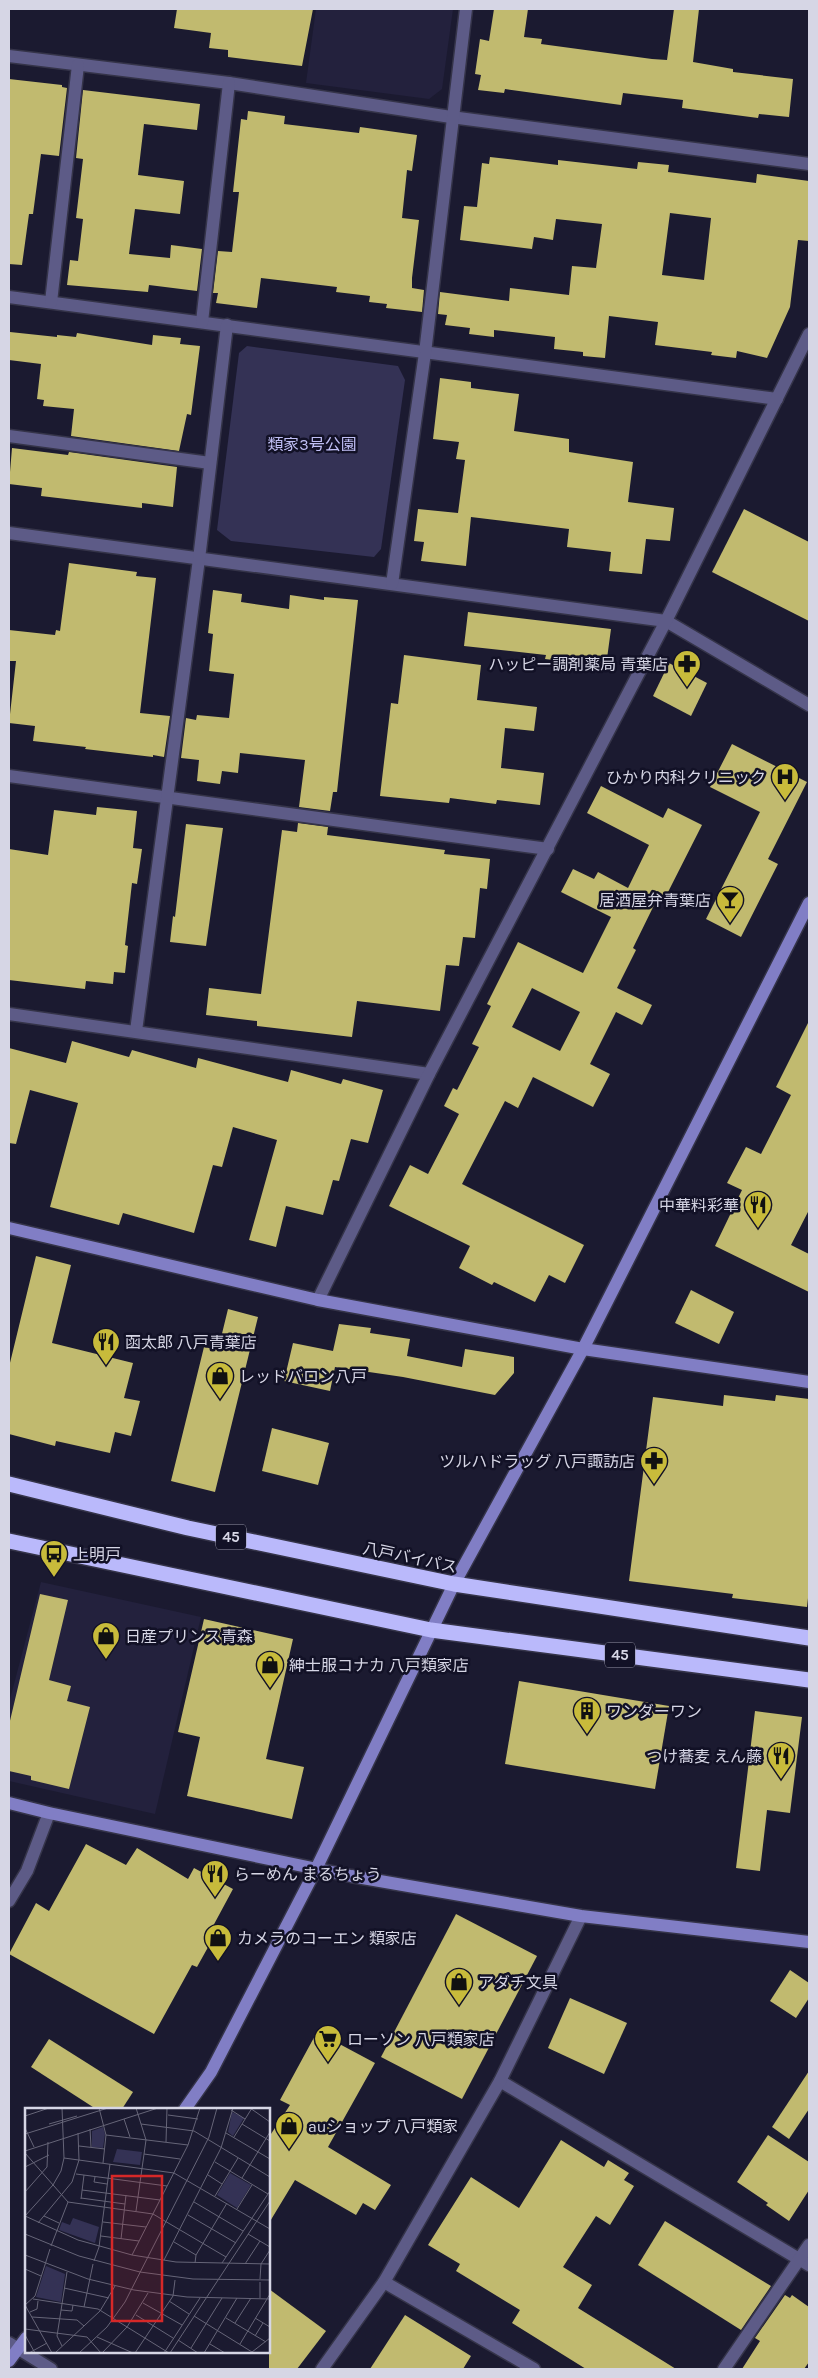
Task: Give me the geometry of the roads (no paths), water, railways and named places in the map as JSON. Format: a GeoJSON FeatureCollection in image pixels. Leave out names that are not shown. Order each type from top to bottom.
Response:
{"type":"FeatureCollection","features":[{"type":"Feature","properties":{"kind":"highway","name":"八戸バイパス"},"geometry":{"type":"LineString","coordinates":[[9,1484],[188,1528],[454,1584],[809,1638]]}},
{"type":"Feature","properties":{"kind":"highway","name":"45"},"geometry":{"type":"LineString","coordinates":[[9,1541],[431,1630],[809,1680]]}},
{"type":"Feature","properties":{"kind":"street"},"geometry":{"type":"LineString","coordinates":[[392,584],[424,353],[451,117],[466,9]]}},
{"type":"Feature","properties":{"kind":"street"},"geometry":{"type":"LineString","coordinates":[[9,56],[229,83],[451,117],[809,164]]}},
{"type":"Feature","properties":{"kind":"street"},"geometry":{"type":"LineString","coordinates":[[51,302],[78,65]]}},
{"type":"Feature","properties":{"kind":"street"},"geometry":{"type":"LineString","coordinates":[[202,322],[229,83]]}},
{"type":"Feature","properties":{"kind":"street"},"geometry":{"type":"LineString","coordinates":[[9,297],[777,399]]}},
{"type":"Feature","properties":{"kind":"street"},"geometry":{"type":"LineString","coordinates":[[136,1031],[199,559],[227,325]]}},
{"type":"Feature","properties":{"kind":"street"},"geometry":{"type":"LineString","coordinates":[[318,1300],[429,1074],[666,621],[809,334]]}},
{"type":"Feature","properties":{"kind":"street"},"geometry":{"type":"LineString","coordinates":[[9,436],[210,464]]}},
{"type":"Feature","properties":{"kind":"street"},"geometry":{"type":"LineString","coordinates":[[9,533],[666,621],[809,705]]}},
{"type":"Feature","properties":{"kind":"street"},"geometry":{"type":"LineString","coordinates":[[9,776],[548,849]]}},
{"type":"Feature","properties":{"kind":"street"},"geometry":{"type":"LineString","coordinates":[[186,2108],[211,2072],[316,1869],[454,1584],[582,1349],[809,903]]}},
{"type":"Feature","properties":{"kind":"street"},"geometry":{"type":"LineString","coordinates":[[9,1014],[429,1074]]}},
{"type":"Feature","properties":{"kind":"street"},"geometry":{"type":"LineString","coordinates":[[9,1228],[318,1300],[582,1349],[809,1382]]}},
{"type":"Feature","properties":{"kind":"street"},"geometry":{"type":"LineString","coordinates":[[9,1803],[316,1869],[581,1916],[809,1942]]}},
{"type":"Feature","properties":{"kind":"street"},"geometry":{"type":"LineString","coordinates":[[9,1901],[27,1871],[49,1813]]}},
{"type":"Feature","properties":{"kind":"street"},"geometry":{"type":"LineString","coordinates":[[322,2369],[384,2282],[500,2081],[581,1916]]}},
{"type":"Feature","properties":{"kind":"street"},"geometry":{"type":"LineString","coordinates":[[500,2081],[805,2263]]}},
{"type":"Feature","properties":{"kind":"street"},"geometry":{"type":"LineString","coordinates":[[724,2369],[805,2263],[809,2245]]}},
{"type":"Feature","properties":{"kind":"street"},"geometry":{"type":"LineString","coordinates":[[384,2282],[534,2369]]}},
{"type":"Feature","properties":{"kind":"street"},"geometry":{"type":"LineString","coordinates":[[9,2361],[14,2346],[25,2339]]}},
{"type":"Feature","properties":{"kind":"street"},"geometry":{"type":"LineString","coordinates":[[14,2346],[25,2353]]}},
{"type":"Feature","properties":{"kind":"street"},"geometry":{"type":"LineString","coordinates":[[25,2353],[51,2369]]}},
{"type":"Feature","properties":{"kind":"place","name":"ハッピー調剤薬局 青葉店"},"geometry":{"type":"Point","coordinates":[687,688]}},
{"type":"Feature","properties":{"kind":"place","name":"ひかり内科クリニック"},"geometry":{"type":"Point","coordinates":[785,801]}},
{"type":"Feature","properties":{"kind":"place","name":"居酒屋弁青葉店"},"geometry":{"type":"Point","coordinates":[730,924]}},
{"type":"Feature","properties":{"kind":"place","name":"中華料彩華"},"geometry":{"type":"Point","coordinates":[758,1229]}},
{"type":"Feature","properties":{"kind":"place","name":"函太郎 八戸青葉店"},"geometry":{"type":"Point","coordinates":[106,1366]}},
{"type":"Feature","properties":{"kind":"place","name":"レッドバロン八戸"},"geometry":{"type":"Point","coordinates":[220,1400]}},
{"type":"Feature","properties":{"kind":"place","name":"ツルハドラッグ 八戸諏訪店"},"geometry":{"type":"Point","coordinates":[654,1485]}},
{"type":"Feature","properties":{"kind":"place","name":"上明戸"},"geometry":{"type":"Point","coordinates":[54,1578]}},
{"type":"Feature","properties":{"kind":"place","name":"日産プリンス青森"},"geometry":{"type":"Point","coordinates":[106,1660]}},
{"type":"Feature","properties":{"kind":"place","name":"紳士服コナカ 八戸類家店"},"geometry":{"type":"Point","coordinates":[270,1689]}},
{"type":"Feature","properties":{"kind":"place","name":"ワンダーワン"},"geometry":{"type":"Point","coordinates":[587,1735]}},
{"type":"Feature","properties":{"kind":"place","name":"つけ蕎麦 えん藤"},"geometry":{"type":"Point","coordinates":[781,1780]}},
{"type":"Feature","properties":{"kind":"place","name":"らーめん まるちょう"},"geometry":{"type":"Point","coordinates":[215,1898]}},
{"type":"Feature","properties":{"kind":"place","name":"カメラのコーエン 類家店"},"geometry":{"type":"Point","coordinates":[218,1962]}},
{"type":"Feature","properties":{"kind":"place","name":"アダチ文具"},"geometry":{"type":"Point","coordinates":[459,2006]}},
{"type":"Feature","properties":{"kind":"place","name":"ローソン 八戸類家店"},"geometry":{"type":"Point","coordinates":[328,2063]}},
{"type":"Feature","properties":{"kind":"place","name":"auショップ 八戸類家"},"geometry":{"type":"Point","coordinates":[289,2150]}},
{"type":"Feature","properties":{"kind":"park label","name":"類家3号公園"},"geometry":{"type":"Point","coordinates":[312,444]}}]}
